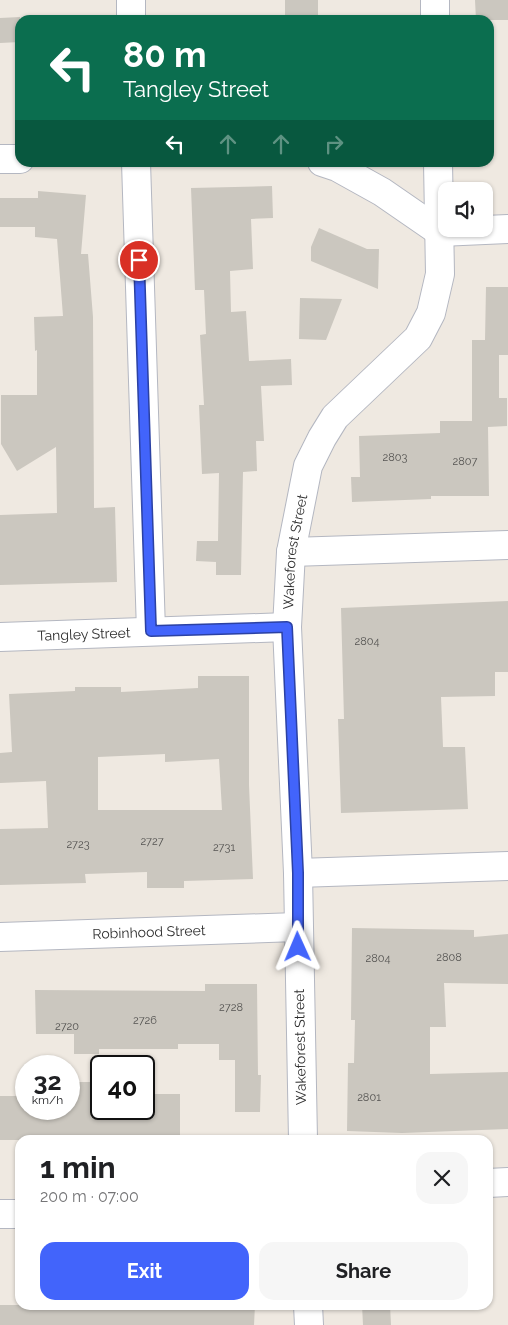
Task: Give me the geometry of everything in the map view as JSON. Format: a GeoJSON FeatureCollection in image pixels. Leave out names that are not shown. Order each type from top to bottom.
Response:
{"type":"FeatureCollection","features":[{"type":"Feature","properties":{"kind":"street"},"geometry":{"type":"LineString","coordinates":[[131,0],[131,15]]}},
{"type":"Feature","properties":{"kind":"street"},"geometry":{"type":"LineString","coordinates":[[435,0],[435,15]]}},
{"type":"Feature","properties":{"kind":"street"},"geometry":{"type":"LineString","coordinates":[[0,159],[15,158]]}},
{"type":"Feature","properties":{"kind":"street"},"geometry":{"type":"LineString","coordinates":[[136,167],[151,631]]}},
{"type":"Feature","properties":{"kind":"street"},"geometry":{"type":"LineString","coordinates":[[337,167],[382,192],[438,231]]}},
{"type":"Feature","properties":{"kind":"street","name":"Wakeforest Street"},"geometry":{"type":"LineString","coordinates":[[438,167],[439,182]]}},
{"type":"Feature","properties":{"kind":"street"},"geometry":{"type":"LineString","coordinates":[[493,230],[508,229]]}},
{"type":"Feature","properties":{"kind":"street","name":"Wakeforest Street"},"geometry":{"type":"LineString","coordinates":[[303,1135],[297,927],[298,873],[287,627],[291,552],[308,466],[322,438],[335,416],[418,338],[431,313],[440,274],[440,237]]}},
{"type":"Feature","properties":{"kind":"street"},"geometry":{"type":"LineString","coordinates":[[291,552],[508,546]]}},
{"type":"Feature","properties":{"kind":"street","name":"Tangley Street"},"geometry":{"type":"LineString","coordinates":[[0,637],[287,627]]}},
{"type":"Feature","properties":{"kind":"street"},"geometry":{"type":"LineString","coordinates":[[298,873],[508,866]]}},
{"type":"Feature","properties":{"kind":"street","name":"Robinhood Street"},"geometry":{"type":"LineString","coordinates":[[0,937],[297,927]]}},
{"type":"Feature","properties":{"kind":"street"},"geometry":{"type":"LineString","coordinates":[[493,1183],[508,1182]]}},
{"type":"Feature","properties":{"kind":"street"},"geometry":{"type":"LineString","coordinates":[[0,1214],[15,1214]]}},
{"type":"Feature","properties":{"kind":"street"},"geometry":{"type":"LineString","coordinates":[[308,1310],[309,1325]]}},
{"type":"Feature","properties":{"kind":"building"},"geometry":{"type":"Polygon","coordinates":[[[285,0],[318,0],[318,15],[285,15],[285,0]]]}},
{"type":"Feature","properties":{"kind":"building"},"geometry":{"type":"Polygon","coordinates":[[[475,0],[508,0],[508,20],[494,20],[494,15],[476,15],[475,0]]]}},
{"type":"Feature","properties":{"kind":"building"},"geometry":{"type":"Polygon","coordinates":[[[15,17],[15,42],[0,43],[0,18],[15,17]]]}},
{"type":"Feature","properties":{"kind":"building"},"geometry":{"type":"Polygon","coordinates":[[[272,186],[273,218],[251,219],[253,269],[230,271],[231,312],[246,311],[249,361],[291,359],[292,385],[261,386],[264,441],[256,441],[257,471],[243,472],[241,575],[216,575],[216,562],[196,561],[197,541],[218,541],[219,473],[202,474],[199,405],[204,405],[200,335],[206,334],[204,290],[195,290],[191,188],[272,186]]]}},
{"type":"Feature","properties":{"kind":"building"},"geometry":{"type":"Polygon","coordinates":[[[38,191],[86,195],[81,254],[88,254],[93,317],[94,508],[115,507],[117,582],[0,585],[0,515],[57,513],[56,447],[17,471],[1,444],[1,395],[37,395],[37,350],[35,351],[34,317],[63,316],[57,239],[35,237],[35,227],[0,227],[0,198],[38,198],[38,191]]]}},
{"type":"Feature","properties":{"kind":"building"},"geometry":{"type":"Polygon","coordinates":[[[319,228],[367,249],[379,249],[378,289],[311,261],[311,247],[319,228]]]}},
{"type":"Feature","properties":{"kind":"building"},"geometry":{"type":"Polygon","coordinates":[[[486,287],[508,287],[508,355],[499,355],[499,398],[507,398],[507,426],[488,427],[489,496],[431,496],[431,499],[352,502],[351,477],[360,477],[359,436],[440,433],[440,421],[472,421],[472,340],[485,340],[486,287]]]}},
{"type":"Feature","properties":{"kind":"building"},"geometry":{"type":"Polygon","coordinates":[[[300,298],[342,299],[326,340],[299,339],[300,298]]]}},
{"type":"Feature","properties":{"kind":"building"},"geometry":{"type":"Polygon","coordinates":[[[508,601],[508,672],[495,672],[495,696],[441,697],[443,747],[465,747],[468,809],[341,813],[338,719],[344,719],[341,608],[508,601]]]}},
{"type":"Feature","properties":{"kind":"building"},"geometry":{"type":"Polygon","coordinates":[[[198,676],[249,676],[249,785],[253,879],[184,881],[184,888],[147,888],[147,872],[85,874],[86,883],[0,885],[0,829],[48,828],[46,781],[0,783],[0,753],[12,752],[9,694],[75,691],[75,687],[121,687],[121,692],[198,688],[198,676]],[[165,754],[98,757],[98,810],[222,810],[219,759],[165,762],[165,754]]]}},
{"type":"Feature","properties":{"kind":"building"},"geometry":{"type":"Polygon","coordinates":[[[352,928],[474,930],[474,937],[508,934],[508,984],[444,983],[446,1027],[430,1027],[430,1074],[508,1072],[508,1129],[402,1133],[347,1131],[348,1063],[354,1063],[355,1020],[351,1020],[352,928]]]}},
{"type":"Feature","properties":{"kind":"building"},"geometry":{"type":"Polygon","coordinates":[[[205,984],[257,984],[258,1075],[261,1075],[260,1112],[235,1112],[235,1060],[219,1060],[219,1044],[178,1044],[178,1049],[99,1049],[99,1054],[74,1054],[74,1034],[36,1034],[35,990],[205,991],[205,984]]]}},
{"type":"Feature","properties":{"kind":"building"},"geometry":{"type":"Polygon","coordinates":[[[80,1082],[90,1082],[90,1120],[155,1120],[155,1094],[180,1094],[180,1135],[15,1135],[15,1140],[0,1140],[0,1096],[15,1096],[15,1120],[80,1120],[80,1082]]]}},
{"type":"Feature","properties":{"kind":"building"},"geometry":{"type":"Polygon","coordinates":[[[0,1305],[15,1305],[15,1310],[255,1310],[254,1325],[0,1325],[0,1305]]]}},
{"type":"Feature","properties":{"kind":"building"},"geometry":{"type":"Polygon","coordinates":[[[362,1310],[390,1310],[391,1325],[363,1325],[362,1310]]]}},
{"type":"Feature","properties":{"kind":"route"},"geometry":{"type":"LineString","coordinates":[[139,260],[151,631],[287,627],[298,873],[298,947]]}}]}
